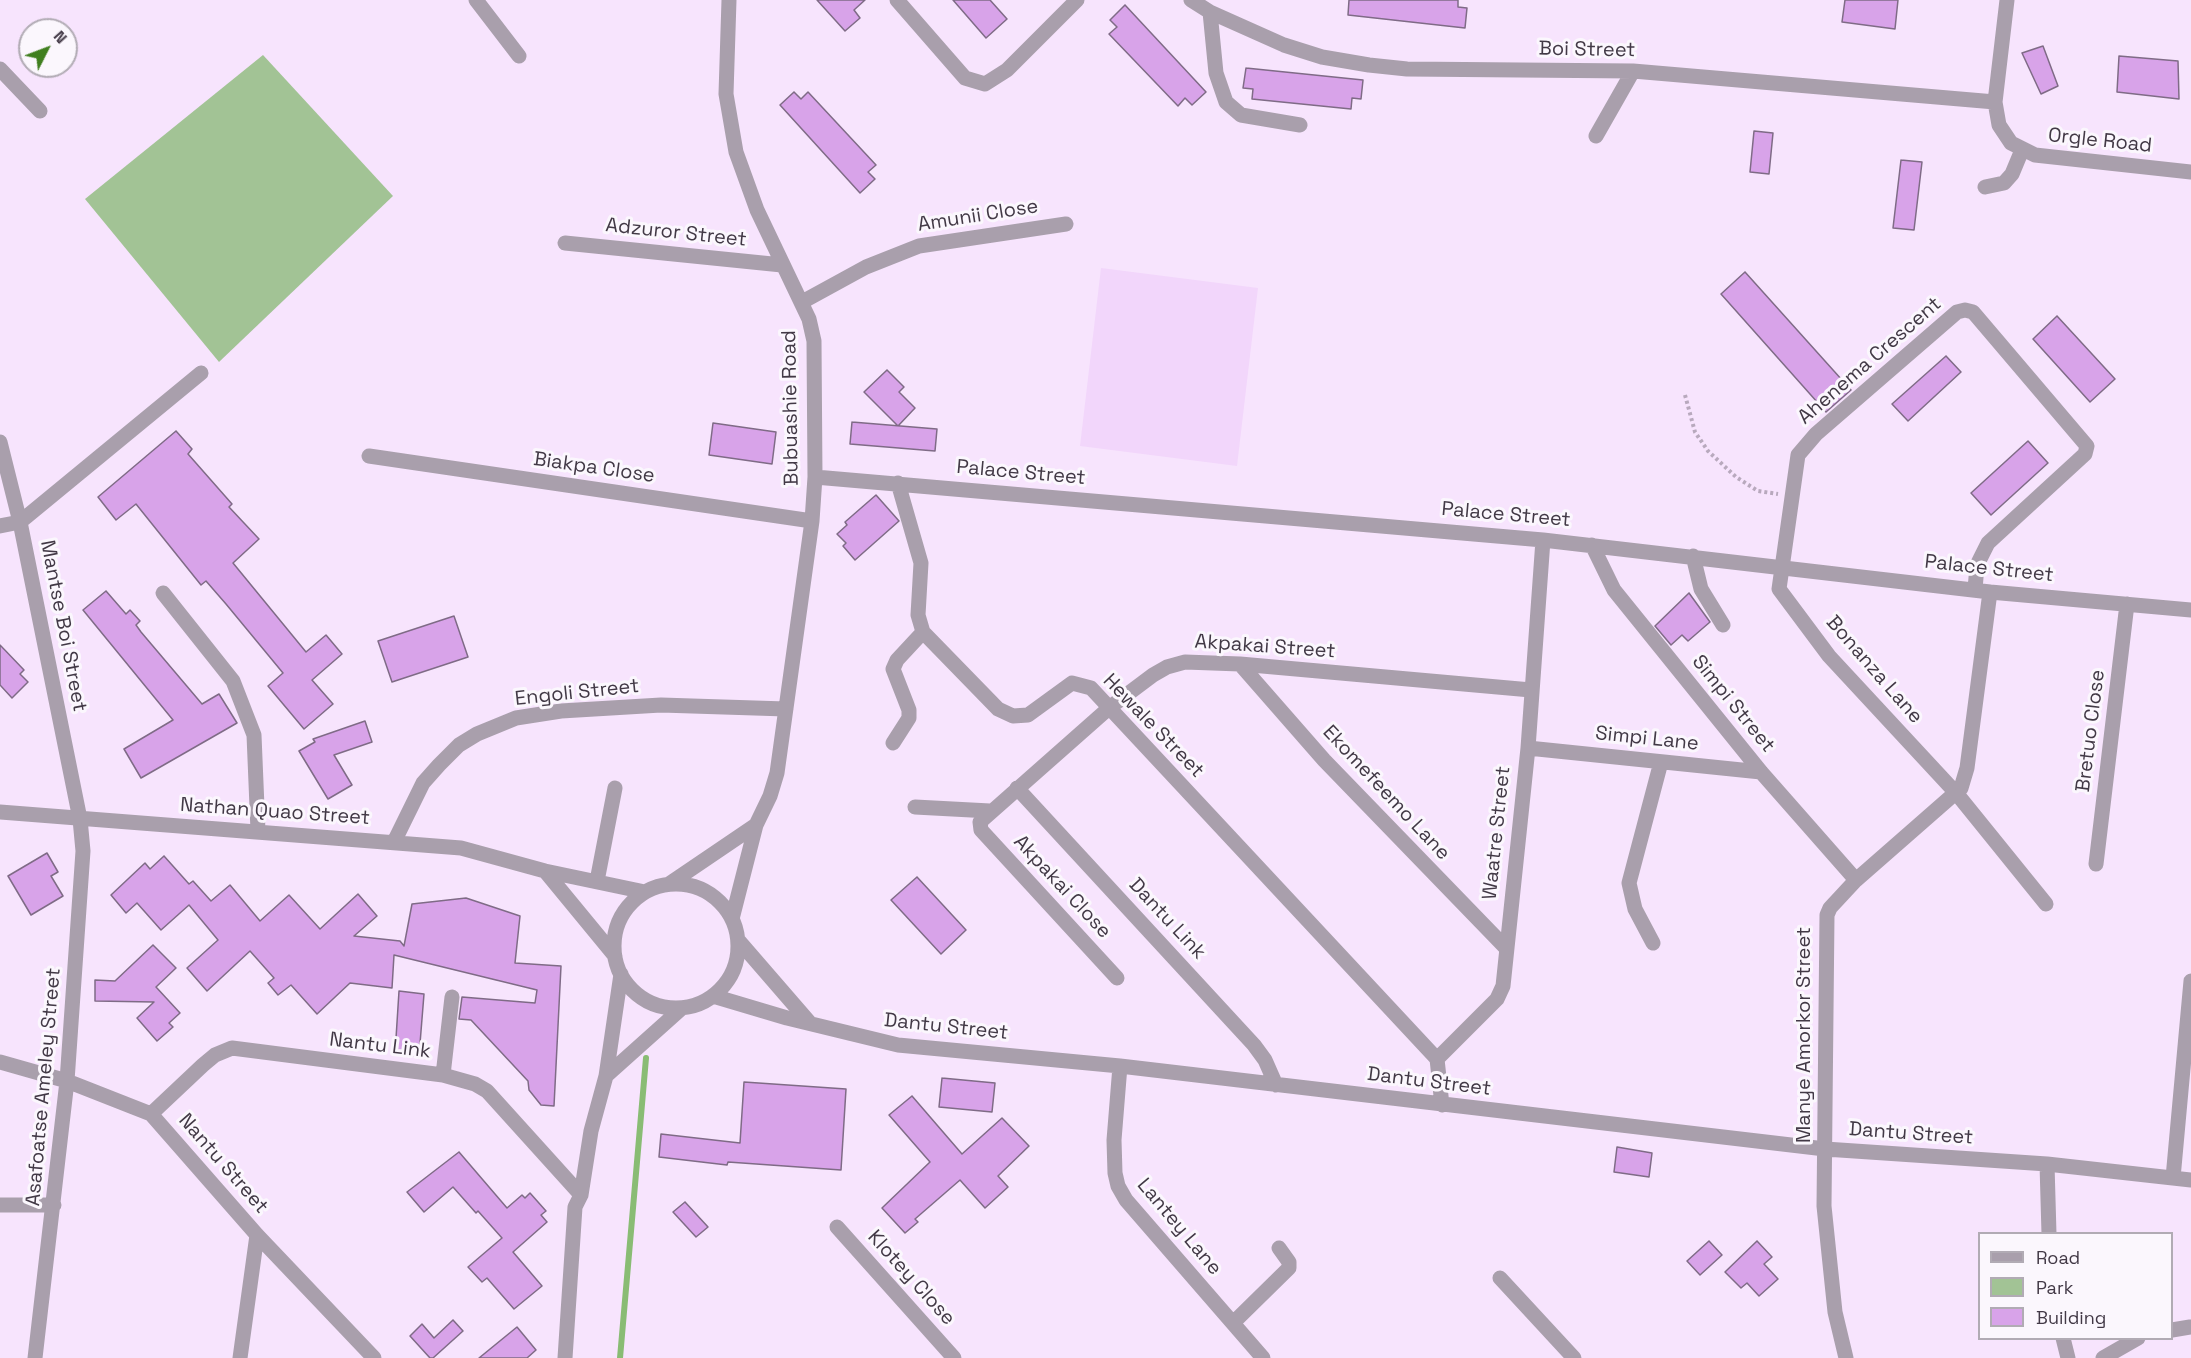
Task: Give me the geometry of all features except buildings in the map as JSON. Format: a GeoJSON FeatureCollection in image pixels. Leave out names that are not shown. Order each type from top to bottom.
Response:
{"type":"FeatureCollection","features":[{"type":"Feature","properties":{"kind":"street"},"geometry":{"type":"LineString","coordinates":[[476,0],[519,56]]}},
{"type":"Feature","properties":{"kind":"street","name":"Bubuashie Road"},"geometry":{"type":"LineString","coordinates":[[729,0],[726,94],[736,152],[757,210],[802,302],[814,341],[815,477],[812,521],[777,772],[770,796],[756,825],[732,919]]}},
{"type":"Feature","properties":{"kind":"street"},"geometry":{"type":"LineString","coordinates":[[897,0],[965,78],[985,84],[1007,70],[1077,0]]}},
{"type":"Feature","properties":{"kind":"street","name":"Boi Street"},"geometry":{"type":"LineString","coordinates":[[1191,0],[1210,12],[1284,45],[1322,57],[1369,65],[1407,69],[1633,71],[1995,102]]}},
{"type":"Feature","properties":{"kind":"street","name":"Orgle Road"},"geometry":{"type":"LineString","coordinates":[[2007,0],[1995,102],[2003,134],[2022,150],[2036,155],[2191,172]]}},
{"type":"Feature","properties":{"kind":"street"},"geometry":{"type":"LineString","coordinates":[[1210,12],[1216,74],[1226,102],[1241,115],[1300,125]]}},
{"type":"Feature","properties":{"kind":"street"},"geometry":{"type":"LineString","coordinates":[[0,69],[40,111]]}},
{"type":"Feature","properties":{"kind":"street"},"geometry":{"type":"LineString","coordinates":[[1596,136],[1633,71]]}},
{"type":"Feature","properties":{"kind":"street"},"geometry":{"type":"LineString","coordinates":[[1985,187],[2004,183],[2012,174],[2022,150]]}},
{"type":"Feature","properties":{"kind":"street","name":"Amunii Close"},"geometry":{"type":"LineString","coordinates":[[802,302],[866,267],[919,246],[1066,224]]}},
{"type":"Feature","properties":{"kind":"street","name":"Adzuror Street"},"geometry":{"type":"LineString","coordinates":[[565,243],[782,265]]}},
{"type":"Feature","properties":{"kind":"street","name":"Ahenema Crescent"},"geometry":{"type":"LineString","coordinates":[[1783,566],[1798,455],[1804,447],[1958,312],[1969,310],[2087,446],[2085,453],[1988,543],[1977,566],[1975,590]]}},
{"type":"Feature","properties":{"kind":"street"},"geometry":{"type":"LineString","coordinates":[[0,526],[20,522],[201,373]]}},
{"type":"Feature","properties":{"kind":"street","name":"Mantse Boi Street"},"geometry":{"type":"LineString","coordinates":[[0,442],[20,522],[80,819]]}},
{"type":"Feature","properties":{"kind":"street","name":"Biakpa Close"},"geometry":{"type":"LineString","coordinates":[[369,456],[812,521]]}},
{"type":"Feature","properties":{"kind":"street","name":"Palace Street"},"geometry":{"type":"LineString","coordinates":[[815,477],[1543,540],[1783,566],[1990,592],[2191,610]]}},
{"type":"Feature","properties":{"kind":"street"},"geometry":{"type":"LineString","coordinates":[[893,743],[909,718],[909,710],[892,669],[897,660],[923,632],[918,615],[921,563],[898,483]]}},
{"type":"Feature","properties":{"kind":"street","name":"Waatre Street"},"geometry":{"type":"LineString","coordinates":[[1437,1059],[1497,999],[1503,986],[1528,748],[1543,540]]}},
{"type":"Feature","properties":{"kind":"street","name":"Simpi Street"},"geometry":{"type":"LineString","coordinates":[[1592,545],[1614,590],[1761,772],[1856,880]]}},
{"type":"Feature","properties":{"kind":"street"},"geometry":{"type":"LineString","coordinates":[[1693,556],[1701,589],[1724,626]]}},
{"type":"Feature","properties":{"kind":"street","name":"Bonanza Lane"},"geometry":{"type":"LineString","coordinates":[[1783,566],[1779,589],[1823,648],[1957,794],[2046,904]]}},
{"type":"Feature","properties":{"kind":"street","name":"Manye Amorkor Street"},"geometry":{"type":"LineString","coordinates":[[1846,1358],[1835,1312],[1827,1258],[1824,1206],[1826,925],[1830,908],[1856,880],[1957,794],[1967,768],[1990,592]]}},
{"type":"Feature","properties":{"kind":"street"},"geometry":{"type":"LineString","coordinates":[[163,593],[233,681],[254,735],[258,831]]}},
{"type":"Feature","properties":{"kind":"street","name":"Bretuo Close"},"geometry":{"type":"LineString","coordinates":[[2096,864],[2127,604]]}},
{"type":"Feature","properties":{"kind":"street","name":"Hewale Street"},"geometry":{"type":"LineString","coordinates":[[923,632],[998,709],[1013,716],[1028,715],[1072,683],[1091,688],[1437,1059]]}},
{"type":"Feature","properties":{"kind":"street","name":"Akpakai Street"},"geometry":{"type":"LineString","coordinates":[[985,816],[1109,708],[1153,675],[1174,664],[1240,664],[1531,690]]}},
{"type":"Feature","properties":{"kind":"street","name":"Ekomefeemo Lane"},"geometry":{"type":"LineString","coordinates":[[1240,664],[1324,760],[1506,948]]}},
{"type":"Feature","properties":{"kind":"street","name":"Engoli Street"},"geometry":{"type":"LineString","coordinates":[[394,842],[423,783],[439,765],[459,745],[477,734],[516,718],[561,711],[661,705],[786,709]]}},
{"type":"Feature","properties":{"kind":"street","name":"Simpi Lane"},"geometry":{"type":"LineString","coordinates":[[1528,748],[1761,772]]}},
{"type":"Feature","properties":{"kind":"street"},"geometry":{"type":"LineString","coordinates":[[1653,943],[1635,909],[1629,883],[1661,762]]}},
{"type":"Feature","properties":{"kind":"street"},"geometry":{"type":"LineString","coordinates":[[597,881],[615,788]]}},
{"type":"Feature","properties":{"kind":"street","name":"Dantu Link"},"geometry":{"type":"LineString","coordinates":[[1017,788],[1254,1045],[1265,1060],[1276,1085]]}},
{"type":"Feature","properties":{"kind":"street"},"geometry":{"type":"LineString","coordinates":[[915,807],[985,816]]}},
{"type":"Feature","properties":{"kind":"street","name":"Nathan Quao Street"},"geometry":{"type":"LineString","coordinates":[[0,812],[461,848],[545,870],[645,892]]}},
{"type":"Feature","properties":{"kind":"street","name":"Akpakai Close"},"geometry":{"type":"LineString","coordinates":[[985,816],[981,830],[1117,978]]}},
{"type":"Feature","properties":{"kind":"street","name":"Asafoatse Ameley Street"},"geometry":{"type":"LineString","coordinates":[[35,1358],[67,1080],[82,888],[83,851],[80,819]]}},
{"type":"Feature","properties":{"kind":"street"},"geometry":{"type":"LineString","coordinates":[[669,884],[688,885],[706,891],[721,903],[732,919],[738,940],[736,961],[728,980],[713,996],[699,1004],[682,1008],[664,1007],[647,1000],[632,989],[621,974],[615,956],[615,937],[620,919],[630,903],[645,892],[669,884],[756,825]]}},
{"type":"Feature","properties":{"kind":"street"},"geometry":{"type":"LineString","coordinates":[[545,870],[615,956]]}},
{"type":"Feature","properties":{"kind":"street"},"geometry":{"type":"LineString","coordinates":[[738,940],[809,1022]]}},
{"type":"Feature","properties":{"kind":"street"},"geometry":{"type":"LineString","coordinates":[[565,1358],[574,1207],[581,1195],[591,1131],[606,1076],[621,974]]}},
{"type":"Feature","properties":{"kind":"street"},"geometry":{"type":"LineString","coordinates":[[2174,1179],[2185,1130],[2191,981]]}},
{"type":"Feature","properties":{"kind":"street","name":"Dantu Street"},"geometry":{"type":"LineString","coordinates":[[713,996],[898,1045],[1120,1066],[1825,1149],[2047,1164],[2191,1180]]}},
{"type":"Feature","properties":{"kind":"street"},"geometry":{"type":"LineString","coordinates":[[443,1075],[452,998]]}},
{"type":"Feature","properties":{"kind":"street"},"geometry":{"type":"LineString","coordinates":[[606,1076],[682,1008]]}},
{"type":"Feature","properties":{"kind":"street","name":"Nantu Link"},"geometry":{"type":"LineString","coordinates":[[151,1114],[209,1060],[232,1048],[443,1075],[475,1084],[487,1091],[581,1195]]}},
{"type":"Feature","properties":{"kind":"street"},"geometry":{"type":"LineString","coordinates":[[1437,1059],[1442,1105]]}},
{"type":"Feature","properties":{"kind":"street","name":"Nantu Street"},"geometry":{"type":"LineString","coordinates":[[0,1062],[67,1080],[151,1114],[257,1235],[374,1358]]}},
{"type":"Feature","properties":{"kind":"street","name":"Lantey Lane"},"geometry":{"type":"LineString","coordinates":[[1120,1066],[1114,1140],[1114,1165],[1118,1186],[1126,1200],[1263,1358]]}},
{"type":"Feature","properties":{"kind":"street"},"geometry":{"type":"LineString","coordinates":[[2047,1164],[2049,1232]]}},
{"type":"Feature","properties":{"kind":"street"},"geometry":{"type":"LineString","coordinates":[[0,1205],[54,1206]]}},
{"type":"Feature","properties":{"kind":"street","name":"Klotey Close"},"geometry":{"type":"LineString","coordinates":[[837,1227],[954,1358]]}},
{"type":"Feature","properties":{"kind":"street"},"geometry":{"type":"LineString","coordinates":[[240,1358],[257,1235]]}},
{"type":"Feature","properties":{"kind":"street"},"geometry":{"type":"LineString","coordinates":[[1233,1323],[1289,1268],[1279,1248]]}},
{"type":"Feature","properties":{"kind":"street"},"geometry":{"type":"LineString","coordinates":[[1500,1278],[1574,1358]]}},
{"type":"Feature","properties":{"kind":"street"},"geometry":{"type":"LineString","coordinates":[[2173,1330],[2190,1327]]}},
{"type":"Feature","properties":{"kind":"street"},"geometry":{"type":"LineString","coordinates":[[2064,1340],[2068,1358]]}},
{"type":"Feature","properties":{"kind":"street"},"geometry":{"type":"LineString","coordinates":[[2103,1358],[2134,1340]]}},
{"type":"Feature","properties":{"kind":"path"},"geometry":{"type":"LineString","coordinates":[[1685,395],[1695,432],[1708,451],[1736,477],[1758,491],[1793,497]]}},
{"type":"Feature","properties":{"kind":"shaded area"},"geometry":{"type":"Polygon","coordinates":[[[1101,268],[1258,288],[1237,466],[1080,446],[1101,268]]]}},
{"type":"Feature","properties":{"kind":"green space"},"geometry":{"type":"Polygon","coordinates":[[[263,55],[393,196],[219,362],[85,199],[263,55]]]}},
{"type":"Feature","properties":{"kind":"waterway"},"geometry":{"type":"LineString","coordinates":[[620,1358],[646,1058]]}}]}
